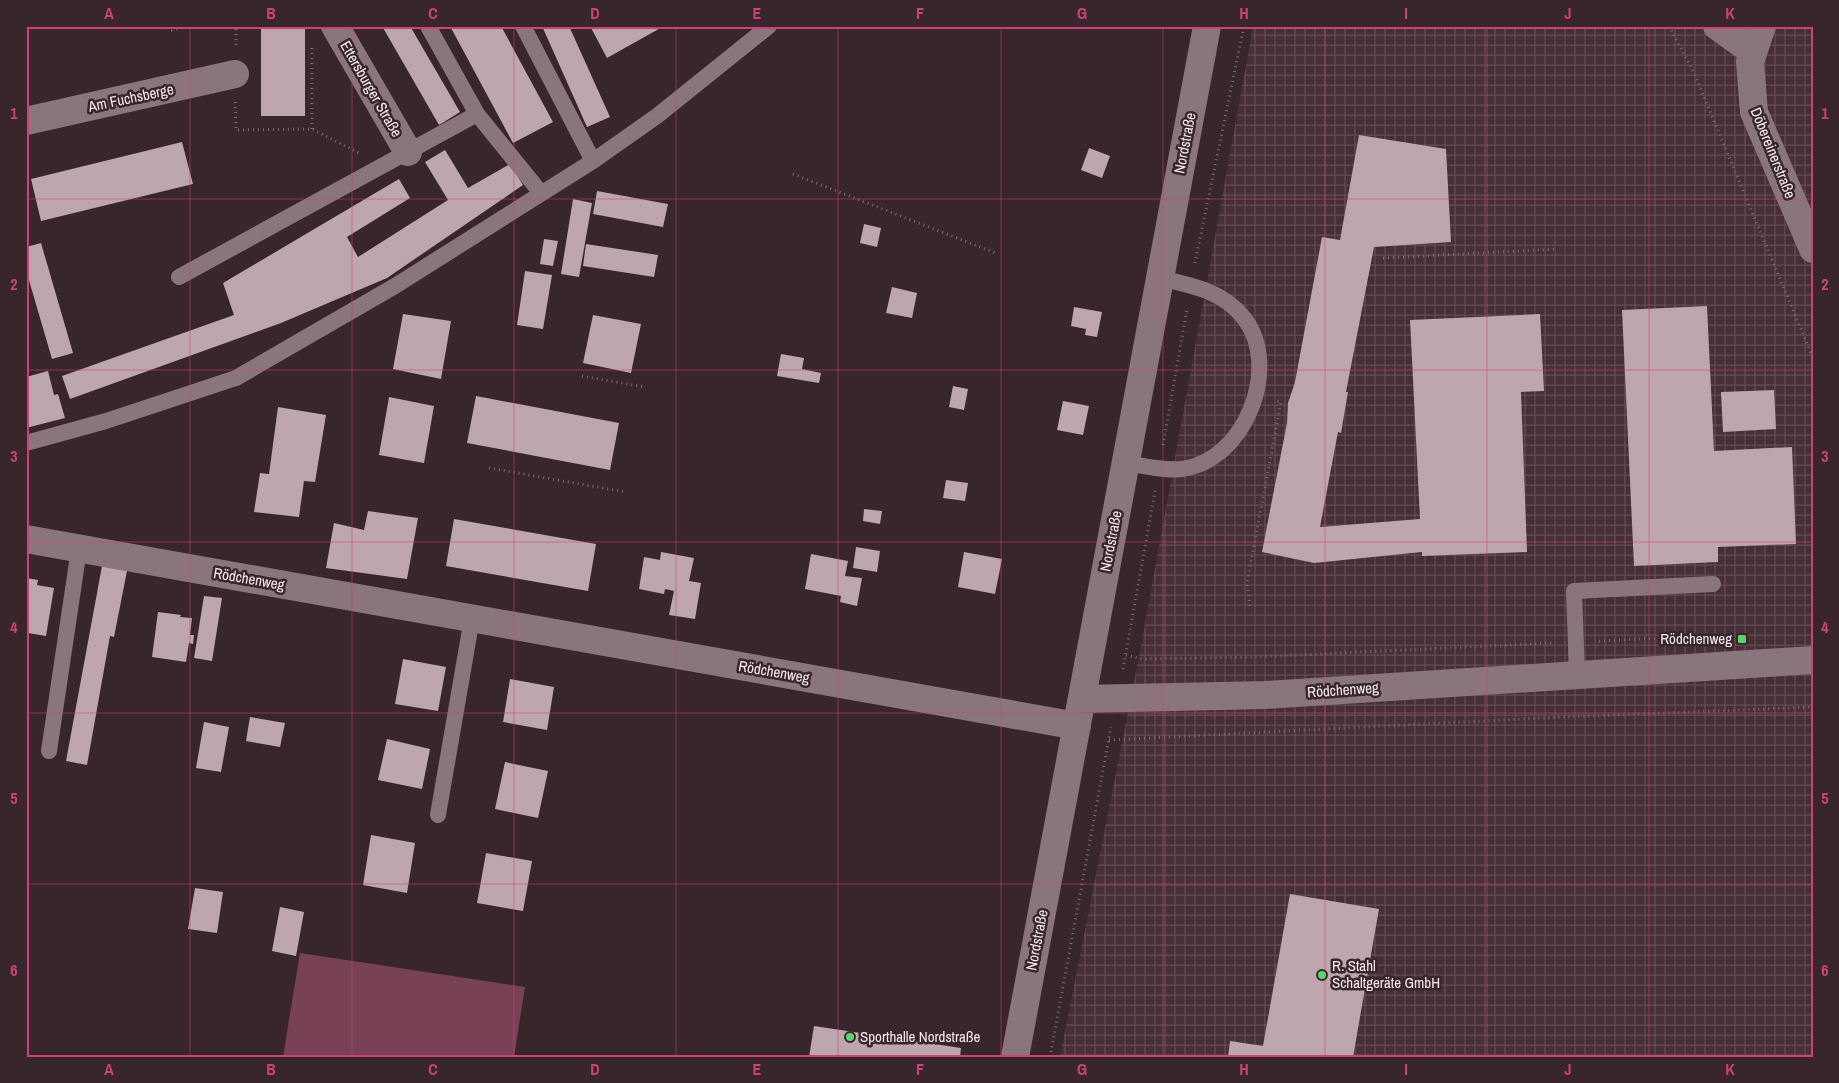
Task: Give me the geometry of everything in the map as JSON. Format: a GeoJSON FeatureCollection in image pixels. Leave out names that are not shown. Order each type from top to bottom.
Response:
{"type":"FeatureCollection","features":[{"type":"Feature","properties":{"kind":"street","name":"Nordstraße"},"geometry":{"type":"LineString","coordinates":[[1015,1057],[1208,26]]}},
{"type":"Feature","properties":{"kind":"street"},"geometry":{"type":"LineString","coordinates":[[1717,26],[1753,52]]}},
{"type":"Feature","properties":{"kind":"street","name":"Döbereinerstraße"},"geometry":{"type":"LineString","coordinates":[[1762,26],[1750,62],[1754,112],[1813,248]]}},
{"type":"Feature","properties":{"kind":"street","name":"Ettersburger Straße"},"geometry":{"type":"LineString","coordinates":[[323,31],[408,152]]}},
{"type":"Feature","properties":{"kind":"street","name":"Am Fuchsberge"},"geometry":{"type":"LineString","coordinates":[[26,121],[235,74]]}},
{"type":"Feature","properties":{"kind":"street","name":"Rödchenweg"},"geometry":{"type":"LineString","coordinates":[[26,539],[1076,726]]}},
{"type":"Feature","properties":{"kind":"street","name":"Rödchenweg"},"geometry":{"type":"LineString","coordinates":[[1082,698],[1265,695],[1813,660]]}},
{"type":"Feature","properties":{"kind":"lane"},"geometry":{"type":"LineString","coordinates":[[428,26],[477,114],[541,193]]}},
{"type":"Feature","properties":{"kind":"lane"},"geometry":{"type":"LineString","coordinates":[[523,26],[593,161]]}},
{"type":"Feature","properties":{"kind":"lane"},"geometry":{"type":"LineString","coordinates":[[26,443],[106,421],[236,378],[395,286],[593,161],[657,116],[769,26]]}},
{"type":"Feature","properties":{"kind":"lane"},"geometry":{"type":"LineString","coordinates":[[179,277],[477,114]]}},
{"type":"Feature","properties":{"kind":"lane"},"geometry":{"type":"LineString","coordinates":[[1126,463],[1159,468],[1183,469],[1210,460],[1227,446],[1237,434],[1256,398],[1259,376],[1257,351],[1252,333],[1244,318],[1214,293],[1191,285],[1160,278]]}},
{"type":"Feature","properties":{"kind":"lane"},"geometry":{"type":"LineString","coordinates":[[49,751],[79,549]]}},
{"type":"Feature","properties":{"kind":"lane"},"geometry":{"type":"LineString","coordinates":[[1577,675],[1574,591],[1713,584]]}},
{"type":"Feature","properties":{"kind":"lane"},"geometry":{"type":"LineString","coordinates":[[438,815],[472,618]]}},
{"type":"Feature","properties":{"kind":"path"},"geometry":{"type":"LineString","coordinates":[[162,26],[172,30],[189,26]]}},
{"type":"Feature","properties":{"kind":"path"},"geometry":{"type":"LineString","coordinates":[[1050,1057],[1126,655],[1191,285],[1244,26]]}},
{"type":"Feature","properties":{"kind":"path"},"geometry":{"type":"LineString","coordinates":[[1669,26],[1694,72],[1813,358]]}},
{"type":"Feature","properties":{"kind":"path"},"geometry":{"type":"LineString","coordinates":[[312,129],[323,31]]}},
{"type":"Feature","properties":{"kind":"path"},"geometry":{"type":"LineString","coordinates":[[235,74],[236,130],[312,129],[384,165]]}},
{"type":"Feature","properties":{"kind":"path"},"geometry":{"type":"LineString","coordinates":[[794,174],[998,254]]}},
{"type":"Feature","properties":{"kind":"path"},"geometry":{"type":"LineString","coordinates":[[1383,258],[1556,249]]}},
{"type":"Feature","properties":{"kind":"path"},"geometry":{"type":"LineString","coordinates":[[582,376],[645,387]]}},
{"type":"Feature","properties":{"kind":"path"},"geometry":{"type":"LineString","coordinates":[[1250,606],[1247,583],[1281,402],[1256,398]]}},
{"type":"Feature","properties":{"kind":"path"},"geometry":{"type":"LineString","coordinates":[[489,468],[626,492]]}},
{"type":"Feature","properties":{"kind":"path"},"geometry":{"type":"LineString","coordinates":[[1126,655],[1142,659],[1256,657],[1684,637]]}},
{"type":"Feature","properties":{"kind":"path"},"geometry":{"type":"LineString","coordinates":[[1109,740],[1512,719],[1813,707]]}},
{"type":"Feature","properties":{"kind":"shaded area"},"geometry":{"type":"Polygon","coordinates":[[[1253,26],[1813,26],[1813,1057],[1060,1057],[1141,646],[1253,26]]]}},
{"type":"Feature","properties":{"kind":"shaded area"},"geometry":{"type":"Polygon","coordinates":[[[300,953],[525,987],[514,1057],[283,1057],[300,953]]]}},
{"type":"Feature","properties":{"kind":"building"},"geometry":{"type":"Polygon","coordinates":[[[261,26],[305,26],[305,116],[261,116],[261,26]]]}},
{"type":"Feature","properties":{"kind":"building"},"geometry":{"type":"Polygon","coordinates":[[[382,26],[410,26],[460,112],[439,125],[382,26]]]}},
{"type":"Feature","properties":{"kind":"building"},"geometry":{"type":"Polygon","coordinates":[[[450,26],[501,26],[553,122],[513,143],[450,26]]]}},
{"type":"Feature","properties":{"kind":"building"},"geometry":{"type":"Polygon","coordinates":[[[542,26],[569,26],[610,117],[587,127],[542,26]]]}},
{"type":"Feature","properties":{"kind":"building"},"geometry":{"type":"Polygon","coordinates":[[[590,26],[664,26],[607,58],[590,26]]]}},
{"type":"Feature","properties":{"kind":"building"},"geometry":{"type":"Polygon","coordinates":[[[1359,135],[1446,149],[1451,242],[1374,247],[1346,392],[1348,392],[1341,433],[1338,432],[1320,527],[1420,519],[1410,320],[1540,314],[1544,391],[1521,392],[1527,552],[1422,556],[1422,552],[1314,563],[1262,552],[1287,423],[1288,403],[1295,382],[1322,237],[1340,240],[1359,135]]]}},
{"type":"Feature","properties":{"kind":"building"},"geometry":{"type":"Polygon","coordinates":[[[182,142],[193,184],[41,221],[31,179],[182,142]]]}},
{"type":"Feature","properties":{"kind":"building"},"geometry":{"type":"Polygon","coordinates":[[[1089,148],[1110,156],[1102,178],[1081,170],[1089,148]]]}},
{"type":"Feature","properties":{"kind":"building"},"geometry":{"type":"Polygon","coordinates":[[[445,150],[468,188],[510,164],[523,185],[387,278],[281,323],[70,399],[62,376],[234,315],[223,283],[399,179],[410,198],[347,237],[358,257],[448,200],[425,162],[445,150]]]}},
{"type":"Feature","properties":{"kind":"building"},"geometry":{"type":"Polygon","coordinates":[[[597,191],[668,204],[663,227],[593,214],[597,191]]]}},
{"type":"Feature","properties":{"kind":"building"},"geometry":{"type":"Polygon","coordinates":[[[573,199],[592,203],[579,277],[561,274],[573,199]]]}},
{"type":"Feature","properties":{"kind":"building"},"geometry":{"type":"Polygon","coordinates":[[[864,224],[881,228],[877,247],[860,243],[864,224]]]}},
{"type":"Feature","properties":{"kind":"building"},"geometry":{"type":"Polygon","coordinates":[[[544,239],[558,241],[553,266],[540,264],[544,239]]]}},
{"type":"Feature","properties":{"kind":"building"},"geometry":{"type":"Polygon","coordinates":[[[41,243],[73,353],[52,359],[26,270],[26,247],[41,243]]]}},
{"type":"Feature","properties":{"kind":"building"},"geometry":{"type":"Polygon","coordinates":[[[586,244],[658,255],[654,277],[583,266],[586,244]]]}},
{"type":"Feature","properties":{"kind":"building"},"geometry":{"type":"Polygon","coordinates":[[[525,271],[552,275],[543,329],[517,325],[525,271]]]}},
{"type":"Feature","properties":{"kind":"building"},"geometry":{"type":"Polygon","coordinates":[[[892,287],[917,293],[912,318],[886,313],[892,287]]]}},
{"type":"Feature","properties":{"kind":"building"},"geometry":{"type":"Polygon","coordinates":[[[1707,306],[1714,451],[1792,447],[1796,544],[1718,547],[1718,562],[1634,566],[1622,310],[1707,306]]]}},
{"type":"Feature","properties":{"kind":"building"},"geometry":{"type":"Polygon","coordinates":[[[1074,307],[1102,312],[1097,337],[1085,335],[1086,329],[1071,326],[1074,307]]]}},
{"type":"Feature","properties":{"kind":"building"},"geometry":{"type":"Polygon","coordinates":[[[403,314],[451,321],[441,379],[393,369],[403,314]]]}},
{"type":"Feature","properties":{"kind":"building"},"geometry":{"type":"Polygon","coordinates":[[[593,315],[641,324],[631,373],[583,363],[593,315]]]}},
{"type":"Feature","properties":{"kind":"building"},"geometry":{"type":"Polygon","coordinates":[[[781,354],[804,358],[802,369],[821,373],[819,383],[777,376],[781,354]]]}},
{"type":"Feature","properties":{"kind":"building"},"geometry":{"type":"Polygon","coordinates":[[[48,371],[54,395],[58,394],[65,418],[26,428],[26,377],[48,371]]]}},
{"type":"Feature","properties":{"kind":"building"},"geometry":{"type":"Polygon","coordinates":[[[953,386],[968,389],[964,410],[949,407],[953,386]]]}},
{"type":"Feature","properties":{"kind":"building"},"geometry":{"type":"Polygon","coordinates":[[[1774,390],[1776,429],[1723,432],[1721,392],[1774,390]]]}},
{"type":"Feature","properties":{"kind":"building"},"geometry":{"type":"Polygon","coordinates":[[[476,396],[619,423],[610,470],[467,443],[476,396]]]}},
{"type":"Feature","properties":{"kind":"building"},"geometry":{"type":"Polygon","coordinates":[[[389,397],[434,406],[424,463],[379,455],[389,397]]]}},
{"type":"Feature","properties":{"kind":"building"},"geometry":{"type":"Polygon","coordinates":[[[1063,401],[1089,406],[1083,435],[1057,430],[1063,401]]]}},
{"type":"Feature","properties":{"kind":"building"},"geometry":{"type":"Polygon","coordinates":[[[278,407],[326,415],[315,482],[304,481],[299,517],[254,512],[260,473],[269,474],[278,407]]]}},
{"type":"Feature","properties":{"kind":"building"},"geometry":{"type":"Polygon","coordinates":[[[946,480],[968,483],[965,501],[943,498],[946,480]]]}},
{"type":"Feature","properties":{"kind":"building"},"geometry":{"type":"Polygon","coordinates":[[[864,509],[882,511],[880,524],[863,521],[864,509]]]}},
{"type":"Feature","properties":{"kind":"building"},"geometry":{"type":"Polygon","coordinates":[[[368,511],[418,518],[407,579],[326,568],[334,523],[364,530],[368,511]]]}},
{"type":"Feature","properties":{"kind":"building"},"geometry":{"type":"Polygon","coordinates":[[[454,519],[596,544],[588,591],[446,566],[454,519]]]}},
{"type":"Feature","properties":{"kind":"building"},"geometry":{"type":"Polygon","coordinates":[[[856,547],[880,551],[877,572],[853,568],[856,547]]]}},
{"type":"Feature","properties":{"kind":"building"},"geometry":{"type":"Polygon","coordinates":[[[661,552],[694,558],[689,581],[701,583],[695,619],[669,615],[674,591],[665,589],[664,594],[639,589],[644,557],[660,560],[661,552]]]}},
{"type":"Feature","properties":{"kind":"building"},"geometry":{"type":"Polygon","coordinates":[[[964,552],[1002,559],[995,594],[958,587],[964,552]]]}},
{"type":"Feature","properties":{"kind":"building"},"geometry":{"type":"Polygon","coordinates":[[[811,554],[848,561],[845,576],[862,578],[857,606],[840,602],[841,596],[805,589],[811,554]]]}},
{"type":"Feature","properties":{"kind":"building"},"geometry":{"type":"Polygon","coordinates":[[[102,566],[127,571],[114,637],[110,636],[87,765],[66,761],[102,566]]]}},
{"type":"Feature","properties":{"kind":"building"},"geometry":{"type":"Polygon","coordinates":[[[26,578],[38,580],[37,585],[54,588],[46,636],[28,633],[26,639],[26,578]]]}},
{"type":"Feature","properties":{"kind":"building"},"geometry":{"type":"Polygon","coordinates":[[[204,596],[222,598],[212,661],[194,658],[204,596]]]}},
{"type":"Feature","properties":{"kind":"building"},"geometry":{"type":"Polygon","coordinates":[[[158,612],[192,618],[190,635],[194,635],[193,644],[189,643],[186,662],[152,657],[158,612]]]}},
{"type":"Feature","properties":{"kind":"building"},"geometry":{"type":"Polygon","coordinates":[[[403,659],[446,667],[438,711],[395,704],[403,659]]]}},
{"type":"Feature","properties":{"kind":"building"},"geometry":{"type":"Polygon","coordinates":[[[510,679],[554,687],[547,730],[503,722],[510,679]]]}},
{"type":"Feature","properties":{"kind":"building"},"geometry":{"type":"Polygon","coordinates":[[[250,717],[285,723],[280,747],[246,741],[250,717]]]}},
{"type":"Feature","properties":{"kind":"building"},"geometry":{"type":"Polygon","coordinates":[[[204,722],[229,727],[221,772],[196,768],[204,722]]]}},
{"type":"Feature","properties":{"kind":"building"},"geometry":{"type":"Polygon","coordinates":[[[387,739],[430,749],[422,789],[378,780],[387,739]]]}},
{"type":"Feature","properties":{"kind":"building"},"geometry":{"type":"Polygon","coordinates":[[[505,762],[548,771],[538,818],[495,809],[505,762]]]}},
{"type":"Feature","properties":{"kind":"building"},"geometry":{"type":"Polygon","coordinates":[[[371,835],[415,843],[407,893],[363,885],[371,835]]]}},
{"type":"Feature","properties":{"kind":"building"},"geometry":{"type":"Polygon","coordinates":[[[486,853],[532,861],[523,911],[477,903],[486,853]]]}},
{"type":"Feature","properties":{"kind":"building"},"geometry":{"type":"Polygon","coordinates":[[[195,888],[223,892],[217,933],[188,929],[195,888]]]}},
{"type":"Feature","properties":{"kind":"building","name":"R. Stahl Schaltgeräte GmbH"},"geometry":{"type":"Polygon","coordinates":[[[1290,894],[1379,909],[1353,1057],[1228,1057],[1230,1041],[1263,1046],[1290,894]]]}},
{"type":"Feature","properties":{"kind":"building"},"geometry":{"type":"Polygon","coordinates":[[[280,907],[304,912],[296,956],[272,951],[280,907]]]}},
{"type":"Feature","properties":{"kind":"building","name":"Sporthalle Nordstraße"},"geometry":{"type":"Polygon","coordinates":[[[814,1026],[961,1048],[960,1057],[809,1057],[814,1026]]]}},
{"type":"Feature","properties":{"kind":"place","name":"Rödchenweg"},"geometry":{"type":"Point","coordinates":[1742,639]}},
{"type":"Feature","properties":{"kind":"place","name":"R. Stahl Schaltgeräte GmbH"},"geometry":{"type":"Point","coordinates":[1322,975]}},
{"type":"Feature","properties":{"kind":"place","name":"Sporthalle Nordstraße"},"geometry":{"type":"Point","coordinates":[850,1037]}}]}
